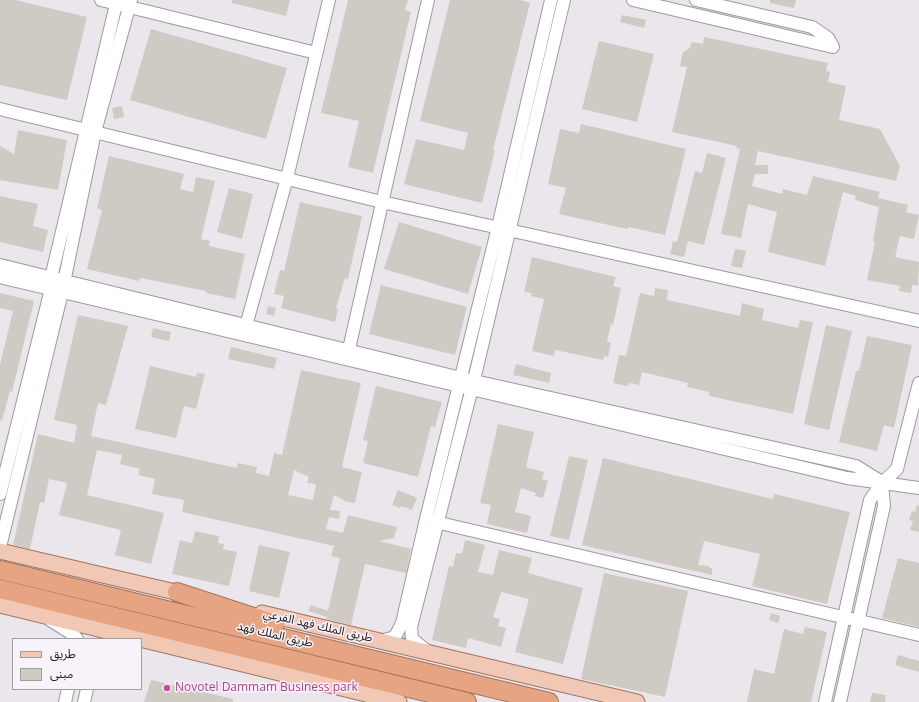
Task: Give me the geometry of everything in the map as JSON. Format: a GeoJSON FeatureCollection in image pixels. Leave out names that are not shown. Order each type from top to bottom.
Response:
{"type":"FeatureCollection","features":[{"type":"Feature","properties":{"kind":"highway","name":"طريق الملك فهد"},"geometry":{"type":"LineString","coordinates":[[0,570],[549,702]]}},
{"type":"Feature","properties":{"kind":"highway","name":"طريق الملك فهد"},"geometry":{"type":"LineString","coordinates":[[0,589],[467,702]]}},
{"type":"Feature","properties":{"kind":"highway"},"geometry":{"type":"LineString","coordinates":[[178,592],[395,664]]}},
{"type":"Feature","properties":{"kind":"main road","name":"طريق الملك فهد الفرعي"},"geometry":{"type":"LineString","coordinates":[[0,551],[637,702]]}},
{"type":"Feature","properties":{"kind":"main road"},"geometry":{"type":"LineString","coordinates":[[0,605],[136,638]]}},
{"type":"Feature","properties":{"kind":"main road"},"geometry":{"type":"LineString","coordinates":[[142,639],[400,702]]}},
{"type":"Feature","properties":{"kind":"street"},"geometry":{"type":"LineString","coordinates":[[101,0],[123,2],[316,53]]}},
{"type":"Feature","properties":{"kind":"street"},"geometry":{"type":"LineString","coordinates":[[244,331],[287,178],[329,0]]}},
{"type":"Feature","properties":{"kind":"street"},"geometry":{"type":"LineString","coordinates":[[349,349],[428,0]]}},
{"type":"Feature","properties":{"kind":"street"},"geometry":{"type":"LineString","coordinates":[[380,641],[395,637],[402,623],[472,327],[498,227],[550,0]]}},
{"type":"Feature","properties":{"kind":"street"},"geometry":{"type":"LineString","coordinates":[[431,654],[412,640],[411,627],[473,385],[564,0]]}},
{"type":"Feature","properties":{"kind":"street"},"geometry":{"type":"LineString","coordinates":[[633,0],[834,47],[828,38],[812,27],[699,1],[699,15]]}},
{"type":"Feature","properties":{"kind":"street"},"geometry":{"type":"LineString","coordinates":[[0,547],[23,426],[54,286],[123,2]]}},
{"type":"Feature","properties":{"kind":"street"},"geometry":{"type":"LineString","coordinates":[[0,109],[93,128],[382,202],[511,229],[919,321]]}},
{"type":"Feature","properties":{"kind":"street"},"geometry":{"type":"LineString","coordinates":[[64,280],[93,128]]}},
{"type":"Feature","properties":{"kind":"street"},"geometry":{"type":"LineString","coordinates":[[0,265],[54,286]]}},
{"type":"Feature","properties":{"kind":"street"},"geometry":{"type":"LineString","coordinates":[[0,277],[54,286],[473,385],[847,478],[919,488]]}},
{"type":"Feature","properties":{"kind":"street"},"geometry":{"type":"LineString","coordinates":[[54,286],[64,280],[244,331],[349,349],[460,382]]}},
{"type":"Feature","properties":{"kind":"street"},"geometry":{"type":"LineString","coordinates":[[472,327],[487,325]]}},
{"type":"Feature","properties":{"kind":"street"},"geometry":{"type":"LineString","coordinates":[[825,702],[870,500],[882,483],[897,469],[919,383]]}},
{"type":"Feature","properties":{"kind":"street"},"geometry":{"type":"LineString","coordinates":[[0,494],[23,426]]}},
{"type":"Feature","properties":{"kind":"street"},"geometry":{"type":"LineString","coordinates":[[840,702],[884,506],[882,483]]}},
{"type":"Feature","properties":{"kind":"street"},"geometry":{"type":"LineString","coordinates":[[426,519],[919,635]]}},
{"type":"Feature","properties":{"kind":"street"},"geometry":{"type":"LineString","coordinates":[[38,613],[74,635],[76,638]]}},
{"type":"Feature","properties":{"kind":"street"},"geometry":{"type":"LineString","coordinates":[[115,638],[128,636]]}},
{"type":"Feature","properties":{"kind":"street"},"geometry":{"type":"LineString","coordinates":[[65,702],[68,690]]}},
{"type":"Feature","properties":{"kind":"street"},"geometry":{"type":"LineString","coordinates":[[84,702],[87,690]]}},
{"type":"Feature","properties":{"kind":"building"},"geometry":{"type":"Polygon","coordinates":[[[0,0],[15,0],[87,17],[67,100],[0,85],[0,0]]]}},
{"type":"Feature","properties":{"kind":"building"},"geometry":{"type":"Polygon","coordinates":[[[232,0],[290,0],[286,16],[232,3],[232,0]]]}},
{"type":"Feature","properties":{"kind":"building"},"geometry":{"type":"Polygon","coordinates":[[[348,0],[408,0],[405,10],[411,12],[373,173],[348,167],[359,121],[321,113],[348,0]]]}},
{"type":"Feature","properties":{"kind":"building"},"geometry":{"type":"Polygon","coordinates":[[[450,0],[520,0],[530,3],[493,150],[495,150],[482,203],[404,184],[416,139],[464,150],[468,133],[420,121],[450,0]]]}},
{"type":"Feature","properties":{"kind":"building"},"geometry":{"type":"Polygon","coordinates":[[[770,0],[796,0],[794,8],[770,3],[770,0]]]}},
{"type":"Feature","properties":{"kind":"building"},"geometry":{"type":"Polygon","coordinates":[[[622,15],[646,20],[644,28],[620,22],[622,15]]]}},
{"type":"Feature","properties":{"kind":"building"},"geometry":{"type":"Polygon","coordinates":[[[151,29],[287,68],[266,139],[130,100],[151,29]]]}},
{"type":"Feature","properties":{"kind":"building"},"geometry":{"type":"Polygon","coordinates":[[[704,37],[828,63],[826,71],[830,72],[828,82],[846,86],[839,120],[880,129],[900,166],[896,181],[758,151],[755,165],[768,165],[768,174],[755,174],[752,186],[782,194],[783,189],[807,195],[813,176],[880,192],[878,198],[908,205],[906,212],[919,215],[914,239],[900,236],[895,257],[919,262],[918,286],[912,285],[911,293],[899,291],[900,286],[867,280],[875,242],[873,241],[879,207],[855,200],[856,196],[843,192],[825,266],[768,252],[777,212],[748,204],[741,238],[721,234],[740,149],[736,148],[737,146],[672,132],[687,67],[680,66],[683,52],[690,48],[692,42],[703,44],[704,37]]]}},
{"type":"Feature","properties":{"kind":"building"},"geometry":{"type":"Polygon","coordinates":[[[599,41],[654,54],[637,122],[582,109],[599,41]]]}},
{"type":"Feature","properties":{"kind":"building"},"geometry":{"type":"Polygon","coordinates":[[[122,106],[124,117],[114,119],[112,108],[122,106]]]}},
{"type":"Feature","properties":{"kind":"building"},"geometry":{"type":"Polygon","coordinates":[[[581,124],[686,149],[665,235],[629,227],[627,229],[559,214],[566,188],[548,184],[560,129],[579,133],[581,124]]]}},
{"type":"Feature","properties":{"kind":"building"},"geometry":{"type":"Polygon","coordinates":[[[18,130],[67,140],[58,190],[0,180],[0,146],[14,154],[18,130]]]}},
{"type":"Feature","properties":{"kind":"building"},"geometry":{"type":"Polygon","coordinates":[[[707,153],[726,158],[704,245],[688,241],[684,257],[670,254],[673,241],[677,242],[695,171],[702,173],[707,153]]]}},
{"type":"Feature","properties":{"kind":"building"},"geometry":{"type":"Polygon","coordinates":[[[109,156],[184,174],[180,189],[193,192],[196,177],[215,181],[201,239],[210,241],[209,246],[245,254],[235,299],[206,293],[206,291],[140,278],[139,281],[87,269],[102,210],[97,208],[109,156]]]}},
{"type":"Feature","properties":{"kind":"building"},"geometry":{"type":"Polygon","coordinates":[[[229,188],[253,194],[242,239],[217,232],[229,188]]]}},
{"type":"Feature","properties":{"kind":"building"},"geometry":{"type":"Polygon","coordinates":[[[0,196],[38,204],[33,226],[48,230],[43,252],[0,242],[0,196]]]}},
{"type":"Feature","properties":{"kind":"building"},"geometry":{"type":"Polygon","coordinates":[[[300,202],[362,216],[348,279],[345,278],[336,308],[338,309],[335,322],[281,308],[284,296],[274,294],[280,270],[284,271],[300,202]]]}},
{"type":"Feature","properties":{"kind":"building"},"geometry":{"type":"Polygon","coordinates":[[[399,222],[482,247],[468,294],[384,269],[399,222]]]}},
{"type":"Feature","properties":{"kind":"building"},"geometry":{"type":"Polygon","coordinates":[[[735,249],[746,251],[742,268],[731,266],[735,249]]]}},
{"type":"Feature","properties":{"kind":"building"},"geometry":{"type":"Polygon","coordinates":[[[532,257],[616,277],[613,286],[621,288],[613,325],[611,324],[607,342],[611,343],[608,357],[604,356],[603,360],[555,350],[554,356],[532,351],[544,299],[531,296],[532,293],[524,292],[532,257]]]}},
{"type":"Feature","properties":{"kind":"building"},"geometry":{"type":"Polygon","coordinates":[[[381,285],[467,307],[455,355],[369,334],[381,285]]]}},
{"type":"Feature","properties":{"kind":"building"},"geometry":{"type":"Polygon","coordinates":[[[655,288],[668,290],[667,300],[740,316],[742,303],[764,309],[762,320],[798,328],[800,320],[813,322],[793,414],[709,396],[709,392],[687,387],[688,383],[642,372],[639,385],[629,383],[628,386],[613,383],[619,355],[626,356],[640,293],[654,296],[655,288]]]}},
{"type":"Feature","properties":{"kind":"building"},"geometry":{"type":"Polygon","coordinates":[[[0,293],[34,301],[12,392],[10,391],[2,421],[0,420],[0,365],[13,311],[0,308],[0,293]]]}},
{"type":"Feature","properties":{"kind":"building"},"geometry":{"type":"Polygon","coordinates":[[[268,306],[276,308],[274,316],[266,314],[268,306]]]}},
{"type":"Feature","properties":{"kind":"building"},"geometry":{"type":"Polygon","coordinates":[[[78,315],[128,326],[106,405],[98,403],[91,436],[237,468],[238,463],[257,467],[256,473],[269,476],[274,453],[282,455],[301,370],[361,383],[342,467],[362,472],[355,503],[347,502],[334,495],[330,510],[340,511],[339,519],[329,517],[326,529],[343,533],[348,515],[397,527],[394,538],[379,541],[411,549],[406,573],[365,564],[351,625],[326,619],[327,617],[308,611],[311,605],[328,611],[340,558],[331,556],[334,546],[182,512],[184,500],[152,494],[155,479],[138,475],[140,469],[120,464],[122,455],[97,450],[87,495],[164,513],[151,564],[115,555],[121,530],[59,515],[67,483],[49,479],[44,503],[40,502],[30,549],[13,545],[38,434],[74,443],[77,425],[54,420],[78,315]],[[294,470],[288,495],[313,500],[316,484],[307,483],[309,477],[294,470]]]}},
{"type":"Feature","properties":{"kind":"building"},"geometry":{"type":"Polygon","coordinates":[[[826,325],[852,331],[829,430],[804,424],[826,325]]]}},
{"type":"Feature","properties":{"kind":"building"},"geometry":{"type":"Polygon","coordinates":[[[153,328],[171,332],[169,341],[151,337],[153,328]]]}},
{"type":"Feature","properties":{"kind":"building"},"geometry":{"type":"Polygon","coordinates":[[[867,336],[912,345],[894,428],[884,425],[877,451],[839,442],[856,371],[859,371],[867,336]]]}},
{"type":"Feature","properties":{"kind":"building"},"geometry":{"type":"Polygon","coordinates":[[[231,347],[277,358],[274,369],[228,359],[231,347]]]}},
{"type":"Feature","properties":{"kind":"building"},"geometry":{"type":"Polygon","coordinates":[[[516,364],[551,373],[549,383],[513,375],[516,364]]]}},
{"type":"Feature","properties":{"kind":"building"},"geometry":{"type":"Polygon","coordinates":[[[150,366],[196,377],[197,373],[205,374],[196,409],[184,406],[176,438],[135,429],[150,366]]]}},
{"type":"Feature","properties":{"kind":"building"},"geometry":{"type":"Polygon","coordinates":[[[376,386],[442,402],[435,427],[431,426],[418,477],[363,463],[368,441],[363,440],[376,386]]]}},
{"type":"Feature","properties":{"kind":"building"},"geometry":{"type":"Polygon","coordinates":[[[498,424],[534,432],[526,467],[544,472],[542,479],[548,481],[543,498],[535,496],[536,493],[521,488],[515,512],[531,516],[527,533],[487,524],[491,505],[480,503],[498,424]]]}},
{"type":"Feature","properties":{"kind":"building"},"geometry":{"type":"Polygon","coordinates":[[[569,456],[588,460],[569,540],[550,536],[569,456]]]}},
{"type":"Feature","properties":{"kind":"building"},"geometry":{"type":"Polygon","coordinates":[[[603,458],[773,499],[774,494],[850,512],[827,604],[752,586],[760,554],[704,541],[698,565],[709,566],[709,568],[712,568],[712,575],[582,545],[603,458]]]}},
{"type":"Feature","properties":{"kind":"building"},"geometry":{"type":"Polygon","coordinates":[[[398,490],[417,498],[412,510],[401,506],[400,508],[392,505],[398,490]]]}},
{"type":"Feature","properties":{"kind":"building"},"geometry":{"type":"Polygon","coordinates":[[[917,505],[919,506],[919,532],[910,530],[913,521],[909,520],[912,511],[915,512],[917,505]]]}},
{"type":"Feature","properties":{"kind":"building"},"geometry":{"type":"Polygon","coordinates":[[[195,531],[219,536],[218,543],[224,544],[223,549],[237,552],[229,586],[172,574],[180,540],[192,543],[195,531]]]}},
{"type":"Feature","properties":{"kind":"building"},"geometry":{"type":"Polygon","coordinates":[[[465,540],[485,545],[478,572],[493,575],[499,550],[532,558],[528,573],[583,588],[563,664],[515,652],[529,599],[501,592],[493,617],[500,619],[498,626],[506,628],[501,647],[468,638],[466,648],[432,640],[449,566],[453,567],[456,553],[462,554],[465,540]]]}},
{"type":"Feature","properties":{"kind":"building"},"geometry":{"type":"Polygon","coordinates":[[[259,545],[290,552],[279,598],[249,591],[259,545]]]}},
{"type":"Feature","properties":{"kind":"building"},"geometry":{"type":"Polygon","coordinates":[[[898,558],[919,563],[919,627],[882,618],[898,558]]]}},
{"type":"Feature","properties":{"kind":"building"},"geometry":{"type":"Polygon","coordinates":[[[604,573],[688,591],[665,697],[581,679],[604,573]]]}},
{"type":"Feature","properties":{"kind":"building"},"geometry":{"type":"Polygon","coordinates":[[[771,613],[780,616],[778,623],[769,620],[771,613]]]}},
{"type":"Feature","properties":{"kind":"building"},"geometry":{"type":"Polygon","coordinates":[[[805,627],[827,632],[811,702],[747,702],[754,669],[774,674],[784,629],[803,634],[805,627]]]}},
{"type":"Feature","properties":{"kind":"building"},"geometry":{"type":"Polygon","coordinates":[[[898,655],[919,661],[919,672],[895,665],[898,655]]]}},
{"type":"Feature","properties":{"kind":"building","name":"Novotel Dammam Business park"},"geometry":{"type":"Polygon","coordinates":[[[151,680],[233,699],[233,702],[144,702],[151,680]]]}},
{"type":"Feature","properties":{"kind":"building"},"geometry":{"type":"Polygon","coordinates":[[[872,693],[886,695],[885,702],[870,702],[872,693]]]}},
{"type":"Feature","properties":{"kind":"place","name":"Novotel Dammam Business park"},"geometry":{"type":"Point","coordinates":[167,688]}}]}
